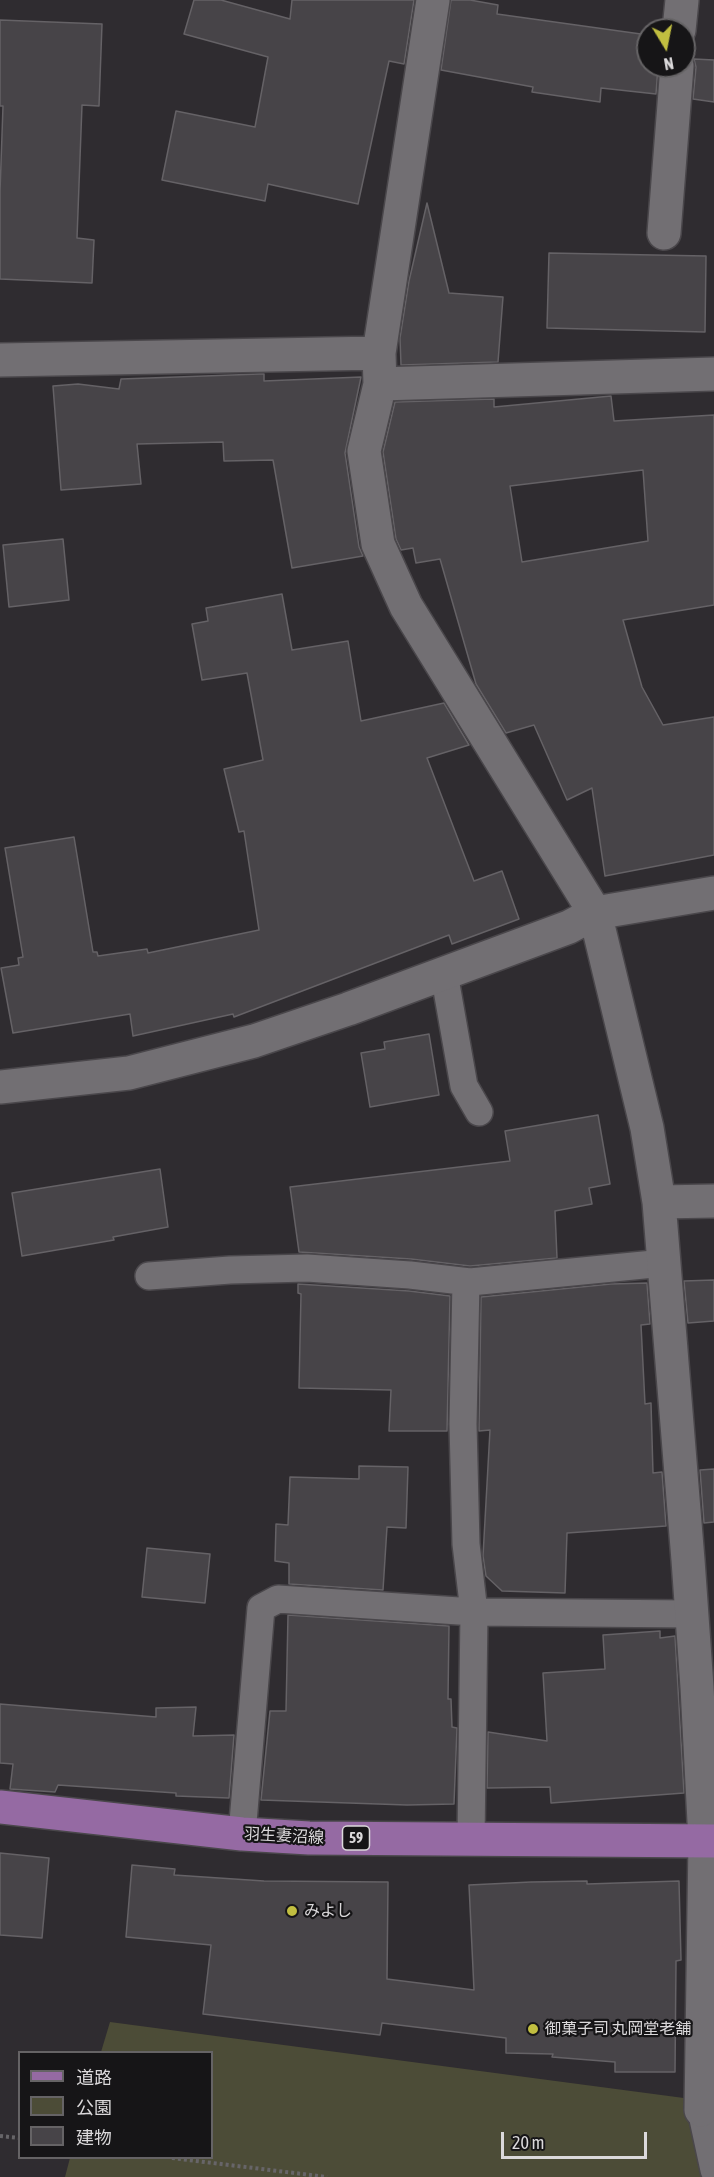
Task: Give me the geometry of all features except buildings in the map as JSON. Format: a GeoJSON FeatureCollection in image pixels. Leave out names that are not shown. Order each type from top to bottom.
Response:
{"type":"FeatureCollection","features":[{"type":"Feature","properties":{"kind":"main road","name":"羽生妻沼線"},"geometry":{"type":"LineString","coordinates":[[0,1807],[242,1834],[309,1838],[709,1841]]}},
{"type":"Feature","properties":{"kind":"street"},"geometry":{"type":"LineString","coordinates":[[433,0],[380,369],[364,451],[378,544],[406,606],[594,913],[647,1128],[659,1202],[709,1841],[701,2110]]}},
{"type":"Feature","properties":{"kind":"street"},"geometry":{"type":"LineString","coordinates":[[681,18],[682,0]]}},
{"type":"Feature","properties":{"kind":"street"},"geometry":{"type":"LineString","coordinates":[[664,233],[676,78]]}},
{"type":"Feature","properties":{"kind":"street"},"geometry":{"type":"LineString","coordinates":[[0,360],[714,374]]}},
{"type":"Feature","properties":{"kind":"street"},"geometry":{"type":"LineString","coordinates":[[0,1087],[129,1073],[243,1044],[348,1009],[569,927],[594,913],[714,893]]}},
{"type":"Feature","properties":{"kind":"street"},"geometry":{"type":"LineString","coordinates":[[659,1202],[714,1201]]}},
{"type":"Feature","properties":{"kind":"lane"},"geometry":{"type":"LineString","coordinates":[[444,973],[464,1086],[480,1112]]}},
{"type":"Feature","properties":{"kind":"lane"},"geometry":{"type":"LineString","coordinates":[[149,1276],[230,1269],[307,1268],[410,1275],[466,1282],[664,1263]]}},
{"type":"Feature","properties":{"kind":"lane"},"geometry":{"type":"LineString","coordinates":[[466,1282],[463,1424],[465,1508],[466,1544],[474,1612],[471,1839]]}},
{"type":"Feature","properties":{"kind":"lane"},"geometry":{"type":"LineString","coordinates":[[242,1834],[261,1608],[278,1599],[474,1612],[691,1614]]}},
{"type":"Feature","properties":{"kind":"lane"},"geometry":{"type":"LineString","coordinates":[[701,2110],[714,2170]]}},
{"type":"Feature","properties":{"kind":"path"},"geometry":{"type":"LineString","coordinates":[[0,2136],[18,2138]]}},
{"type":"Feature","properties":{"kind":"path"},"geometry":{"type":"LineString","coordinates":[[188,2159],[327,2177]]}},
{"type":"Feature","properties":{"kind":"green space"},"geometry":{"type":"Polygon","coordinates":[[[110,2022],[714,2102],[714,2177],[65,2177],[70,2159],[213,2159],[213,2051],[101,2051],[110,2022]]]}},
{"type":"Feature","properties":{"kind":"place","name":"みよし"},"geometry":{"type":"Point","coordinates":[292,1911]}},
{"type":"Feature","properties":{"kind":"place","name":"御菓子司 丸岡堂老舗"},"geometry":{"type":"Point","coordinates":[533,2029]}}]}
